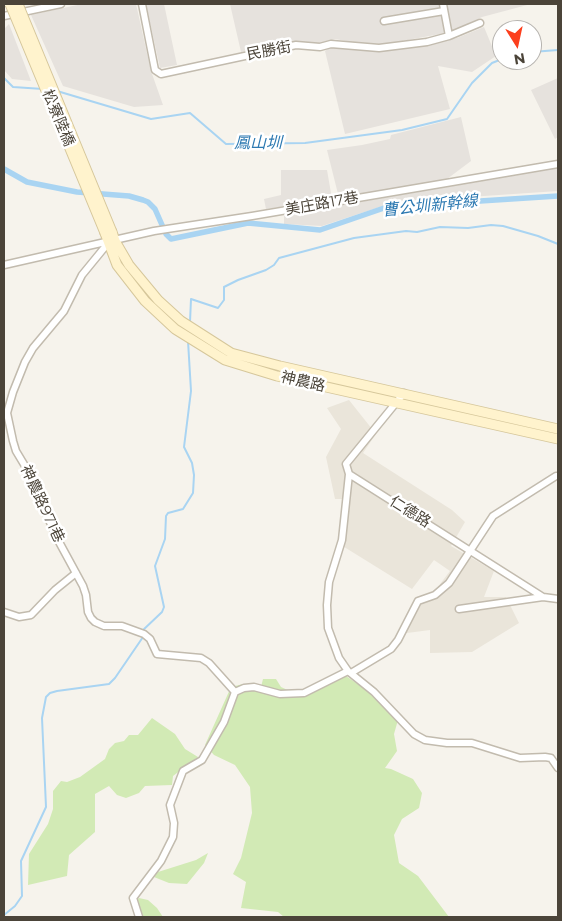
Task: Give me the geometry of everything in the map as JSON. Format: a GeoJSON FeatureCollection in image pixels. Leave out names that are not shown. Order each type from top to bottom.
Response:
{"type":"FeatureCollection","features":[{"type":"Feature","properties":{"kind":"street","name":"松寮陸橋"},"geometry":{"type":"LineString","coordinates":[[10,4],[110,237]]}},
{"type":"Feature","properties":{"kind":"street","name":"松寮陸橋"},"geometry":{"type":"LineString","coordinates":[[18,4],[110,237]]}},
{"type":"Feature","properties":{"kind":"street"},"geometry":{"type":"LineString","coordinates":[[4,16],[61,4]]}},
{"type":"Feature","properties":{"kind":"street","name":"民勝街"},"geometry":{"type":"LineString","coordinates":[[142,4],[155,70],[162,74],[296,45],[320,48],[331,44],[379,48],[427,42],[449,36],[480,23]]}},
{"type":"Feature","properties":{"kind":"street"},"geometry":{"type":"LineString","coordinates":[[443,4],[449,36]]}},
{"type":"Feature","properties":{"kind":"street"},"geometry":{"type":"LineString","coordinates":[[384,20],[444,11]]}},
{"type":"Feature","properties":{"kind":"street","name":"美庄路17巷"},"geometry":{"type":"LineString","coordinates":[[4,264],[110,237],[252,216],[558,164]]}},
{"type":"Feature","properties":{"kind":"street","name":"神農路"},"geometry":{"type":"LineString","coordinates":[[110,237],[129,265],[158,300],[181,321],[231,353],[280,366],[558,429]]}},
{"type":"Feature","properties":{"kind":"street","name":"神農路"},"geometry":{"type":"LineString","coordinates":[[110,237],[117,265],[145,301],[175,329],[225,360],[277,376],[558,439]]}},
{"type":"Feature","properties":{"kind":"street","name":"神農路971巷"},"geometry":{"type":"LineString","coordinates":[[110,237],[82,275],[64,311],[33,348],[25,362],[7,413],[16,451],[36,486],[39,498],[58,540],[86,595],[88,612],[95,622],[104,626],[122,626],[144,634],[150,639],[158,654],[201,658],[209,663],[235,692]]}},
{"type":"Feature","properties":{"kind":"street"},"geometry":{"type":"LineString","coordinates":[[404,393],[346,464],[349,474],[342,540],[329,582],[327,605],[328,628],[339,658],[349,672],[374,692],[414,734],[425,740],[447,743],[472,743],[520,758],[551,758],[558,768]]}},
{"type":"Feature","properties":{"kind":"street","name":"仁德路"},"geometry":{"type":"LineString","coordinates":[[349,474],[543,596],[558,598]]}},
{"type":"Feature","properties":{"kind":"street"},"geometry":{"type":"LineString","coordinates":[[139,917],[133,898],[160,861],[173,837],[174,823],[170,804],[182,771],[202,760],[224,722],[235,692],[244,688],[254,687],[280,694],[309,692],[391,649],[398,640],[418,601],[435,595],[449,583],[493,516],[558,476]]}},
{"type":"Feature","properties":{"kind":"street"},"geometry":{"type":"LineString","coordinates":[[4,612],[19,617],[31,615],[55,590],[76,573]]}},
{"type":"Feature","properties":{"kind":"street"},"geometry":{"type":"LineString","coordinates":[[459,609],[543,596]]}},
{"type":"Feature","properties":{"kind":"shaded area"},"geometry":{"type":"Polygon","coordinates":[[[82,4],[136,4],[151,71],[163,105],[134,107],[63,86],[31,15],[82,4]]]}},
{"type":"Feature","properties":{"kind":"shaded area"},"geometry":{"type":"Polygon","coordinates":[[[146,4],[164,4],[177,65],[160,68],[146,4]]]}},
{"type":"Feature","properties":{"kind":"shaded area"},"geometry":{"type":"Polygon","coordinates":[[[230,4],[439,4],[445,33],[392,43],[368,45],[335,39],[318,45],[287,43],[241,52],[230,4]]]}},
{"type":"Feature","properties":{"kind":"shaded area"},"geometry":{"type":"Polygon","coordinates":[[[447,4],[531,4],[482,17],[452,31],[447,4]]]}},
{"type":"Feature","properties":{"kind":"shaded area"},"geometry":{"type":"Polygon","coordinates":[[[9,24],[31,81],[12,79],[4,70],[4,29],[9,24]]]}},
{"type":"Feature","properties":{"kind":"shaded area"},"geometry":{"type":"Polygon","coordinates":[[[484,27],[492,46],[492,59],[472,72],[438,66],[450,109],[345,134],[325,51],[332,46],[366,49],[402,49],[457,38],[484,27]]]}},
{"type":"Feature","properties":{"kind":"shaded area"},"geometry":{"type":"Polygon","coordinates":[[[558,78],[558,137],[555,139],[531,90],[558,78]]]}},
{"type":"Feature","properties":{"kind":"shaded area"},"geometry":{"type":"Polygon","coordinates":[[[461,117],[471,161],[447,179],[339,198],[327,150],[390,139],[391,135],[461,117]]]}},
{"type":"Feature","properties":{"kind":"shaded area"},"geometry":{"type":"Polygon","coordinates":[[[558,168],[558,191],[395,202],[322,226],[284,224],[284,215],[558,168]]]}},
{"type":"Feature","properties":{"kind":"shaded area"},"geometry":{"type":"Polygon","coordinates":[[[281,170],[327,170],[332,199],[266,209],[264,199],[281,195],[281,170]]]}},
{"type":"Feature","properties":{"kind":"shaded area"},"geometry":{"type":"Polygon","coordinates":[[[349,400],[376,434],[363,453],[452,510],[465,522],[451,546],[494,571],[484,597],[506,597],[519,623],[472,652],[430,653],[430,630],[407,633],[398,631],[416,602],[434,592],[450,571],[434,560],[412,589],[341,545],[344,499],[335,499],[326,457],[341,429],[327,408],[349,400]]]}},
{"type":"Feature","properties":{"kind":"green space"},"geometry":{"type":"Polygon","coordinates":[[[343,674],[365,689],[398,720],[394,734],[397,751],[385,768],[413,779],[422,793],[419,808],[402,819],[394,835],[399,863],[418,876],[449,917],[284,917],[278,912],[241,908],[246,882],[233,874],[241,858],[252,813],[250,787],[235,765],[214,755],[205,745],[231,687],[243,684],[261,687],[263,679],[276,679],[281,687],[294,693],[307,690],[343,674]]]}},
{"type":"Feature","properties":{"kind":"green space"},"geometry":{"type":"Polygon","coordinates":[[[152,718],[175,734],[185,749],[198,757],[173,776],[172,785],[145,786],[139,793],[126,798],[117,795],[109,786],[95,794],[95,832],[69,855],[67,876],[28,885],[29,854],[48,824],[53,809],[53,791],[61,781],[67,782],[80,777],[105,759],[109,749],[115,743],[124,741],[129,735],[138,735],[152,718]]]}},
{"type":"Feature","properties":{"kind":"green space"},"geometry":{"type":"Polygon","coordinates":[[[208,853],[204,863],[187,884],[169,883],[154,877],[158,872],[196,860],[208,853]]]}},
{"type":"Feature","properties":{"kind":"green space"},"geometry":{"type":"Polygon","coordinates":[[[139,898],[148,900],[163,917],[141,917],[136,900],[139,898]]]}},
{"type":"Feature","properties":{"kind":"waterway","name":"鳳山圳"},"geometry":{"type":"LineString","coordinates":[[542,51],[558,50]]}},
{"type":"Feature","properties":{"kind":"waterway","name":"鳳山圳"},"geometry":{"type":"LineString","coordinates":[[57,91],[151,119],[190,113],[226,144],[305,143],[402,130],[447,119],[472,83],[492,63]]}},
{"type":"Feature","properties":{"kind":"waterway","name":"鳳山圳"},"geometry":{"type":"LineString","coordinates":[[4,78],[13,87],[43,89]]}},
{"type":"Feature","properties":{"kind":"waterway","name":"曹公圳新幹線"},"geometry":{"type":"LineString","coordinates":[[4,169],[27,182],[77,192],[129,196],[148,202],[155,209],[166,234],[171,239],[248,223],[320,230],[387,207],[558,196]]}},
{"type":"Feature","properties":{"kind":"waterway"},"geometry":{"type":"LineString","coordinates":[[190,322],[191,299],[218,308],[224,300],[224,287],[266,270],[274,265],[279,258],[354,238],[406,231],[417,232],[440,227],[468,228],[491,225],[503,226],[558,244]]}},
{"type":"Feature","properties":{"kind":"waterway"},"geometry":{"type":"LineString","coordinates":[[142,631],[162,612],[164,607],[155,566],[165,539],[166,516],[168,513],[183,509],[193,493],[194,475],[192,463],[184,447],[191,391],[188,341]]}},
{"type":"Feature","properties":{"kind":"waterway"},"geometry":{"type":"LineString","coordinates":[[4,915],[15,906],[22,896],[21,861],[46,807],[42,718],[46,697],[50,693],[57,691],[109,684],[143,637]]}}]}
